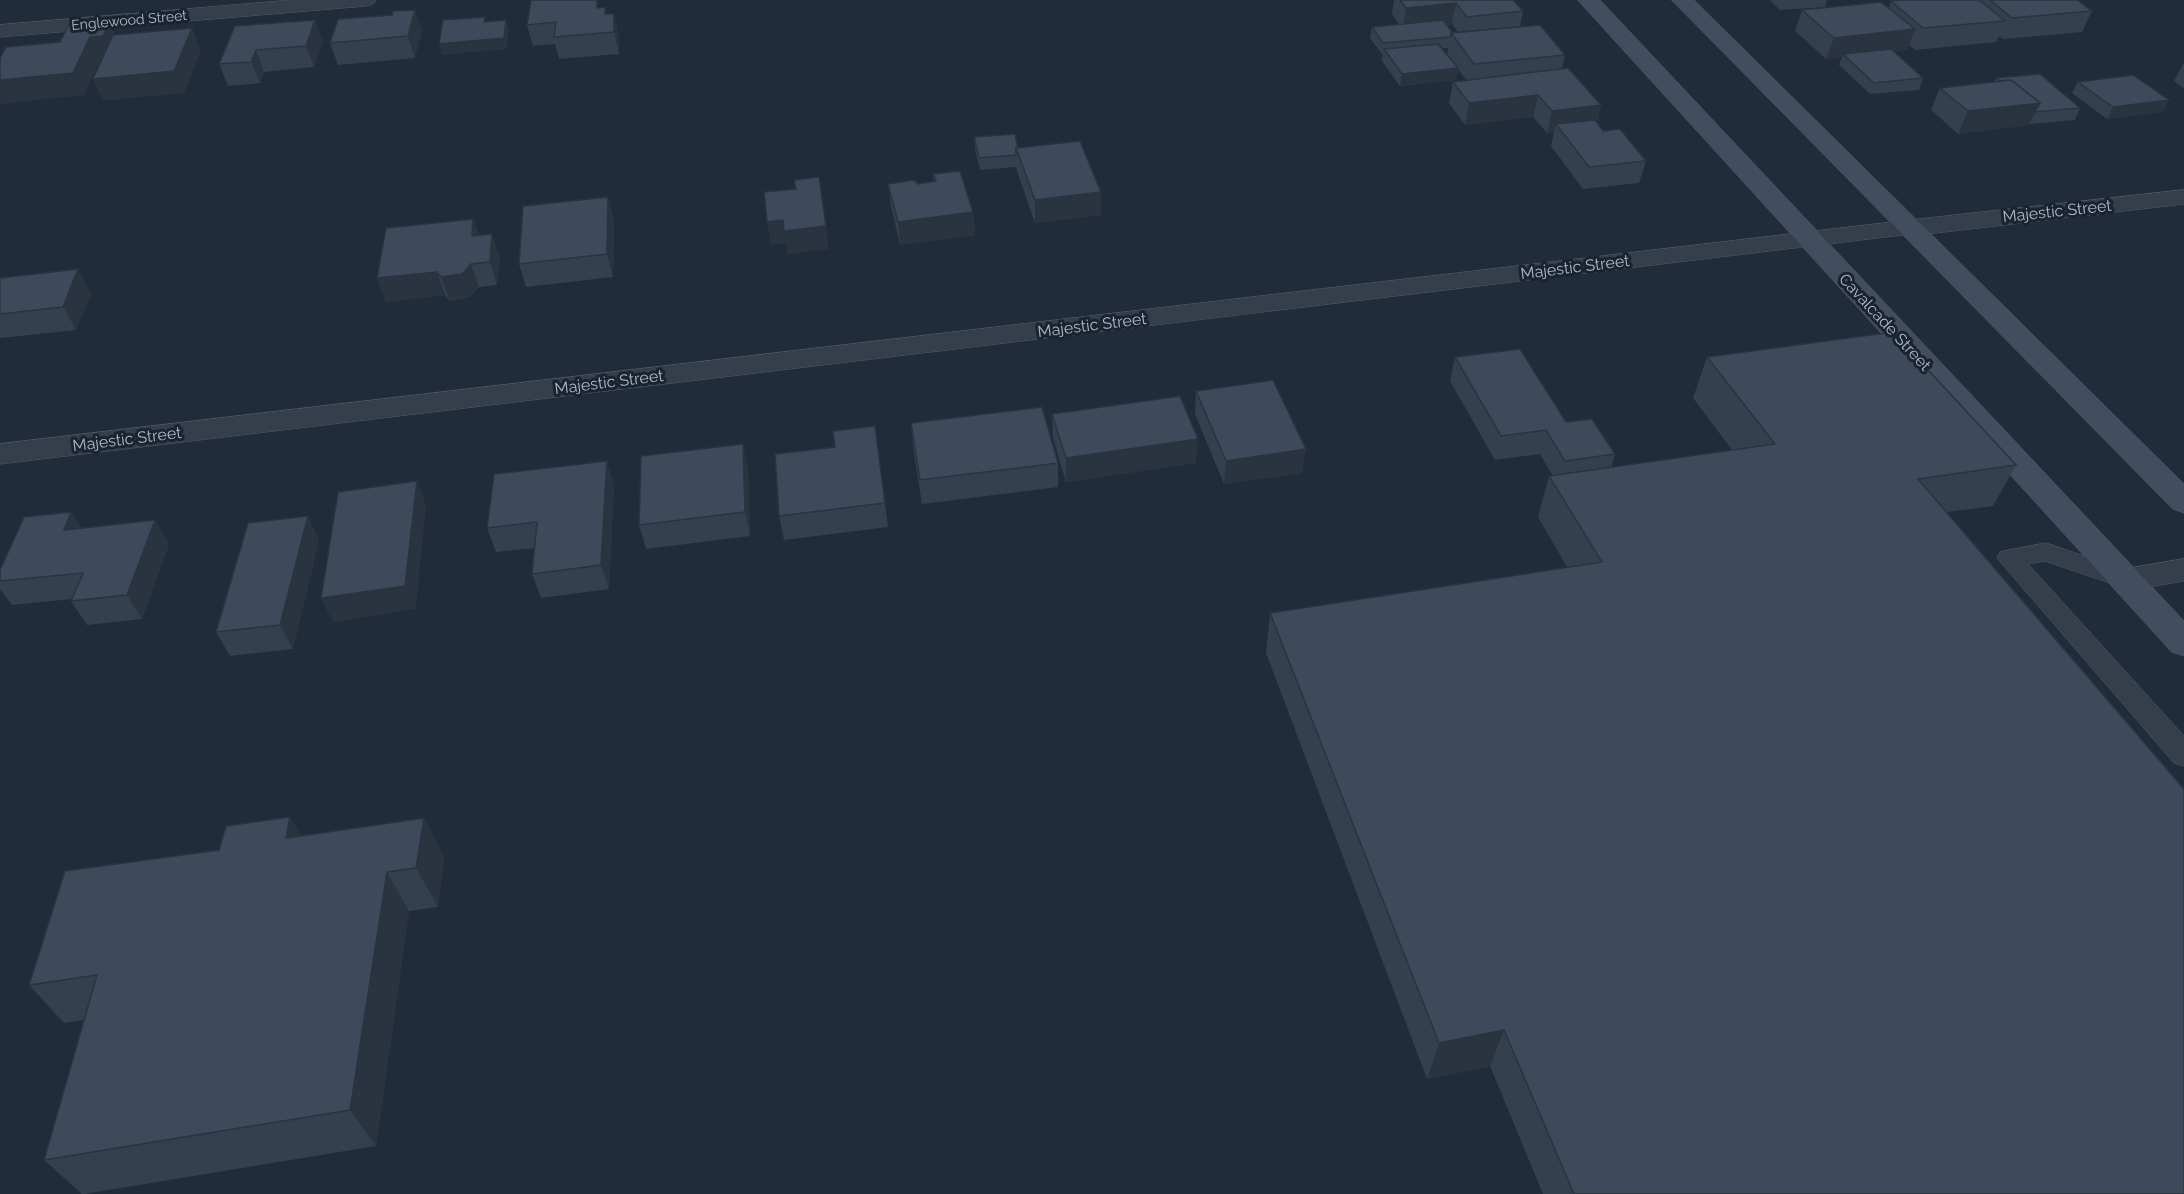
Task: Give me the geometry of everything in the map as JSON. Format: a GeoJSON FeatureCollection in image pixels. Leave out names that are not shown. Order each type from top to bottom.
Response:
{"type":"FeatureCollection","features":[{"type":"Feature","properties":{"kind":"main road","name":"Cavalcade Street"},"geometry":{"type":"LineString","coordinates":[[1588,0],[1808,240],[2184,643]]}},
{"type":"Feature","properties":{"kind":"main road"},"geometry":{"type":"LineString","coordinates":[[1682,0],[2184,502]]}},
{"type":"Feature","properties":{"kind":"street","name":"Englewood Street"},"geometry":{"type":"LineString","coordinates":[[0,31],[366,0]]}},
{"type":"Feature","properties":{"kind":"street","name":"Majestic Street"},"geometry":{"type":"LineString","coordinates":[[0,454],[2184,197]]}},
{"type":"Feature","properties":{"kind":"street"},"geometry":{"type":"LineString","coordinates":[[2125,579],[2184,570]]}},
{"type":"Feature","properties":{"kind":"lane"},"geometry":{"type":"LineString","coordinates":[[2125,579],[2046,552],[2009,558],[2184,755]]}},
{"type":"Feature","properties":{"kind":"building"},"geometry":{"type":"Polygon","coordinates":[[[531,0],[597,0],[597,8],[605,7],[605,14],[614,14],[614,32],[554,37],[556,22],[527,25],[531,0]]]}},
{"type":"Feature","properties":{"kind":"building"},"geometry":{"type":"Polygon","coordinates":[[[1400,0],[1513,0],[1523,11],[1467,17],[1456,3],[1406,8],[1400,0]]]}},
{"type":"Feature","properties":{"kind":"building"},"geometry":{"type":"Polygon","coordinates":[[[1979,0],[2005,21],[1923,28],[1891,1],[1979,0]]]}},
{"type":"Feature","properties":{"kind":"building"},"geometry":{"type":"Polygon","coordinates":[[[1990,0],[2077,0],[2092,11],[2012,18],[1990,0]]]}},
{"type":"Feature","properties":{"kind":"building"},"geometry":{"type":"Polygon","coordinates":[[[1881,2],[1915,29],[1834,38],[1802,10],[1881,2]]]}},
{"type":"Feature","properties":{"kind":"building"},"geometry":{"type":"Polygon","coordinates":[[[415,10],[408,36],[330,43],[338,19],[392,15],[393,11],[415,10]]]}},
{"type":"Feature","properties":{"kind":"building"},"geometry":{"type":"Polygon","coordinates":[[[485,17],[484,22],[506,20],[504,38],[439,44],[443,20],[485,17]]]}},
{"type":"Feature","properties":{"kind":"building"},"geometry":{"type":"Polygon","coordinates":[[[315,20],[306,46],[256,50],[251,62],[219,64],[235,26],[315,20]]]}},
{"type":"Feature","properties":{"kind":"building"},"geometry":{"type":"Polygon","coordinates":[[[1443,20],[1453,33],[1450,37],[1383,43],[1372,27],[1443,20]]]}},
{"type":"Feature","properties":{"kind":"building"},"geometry":{"type":"Polygon","coordinates":[[[109,22],[103,36],[90,37],[73,73],[0,80],[0,58],[6,47],[60,42],[68,26],[109,22]]]}},
{"type":"Feature","properties":{"kind":"building"},"geometry":{"type":"Polygon","coordinates":[[[1540,25],[1565,55],[1474,64],[1451,33],[1540,25]]]}},
{"type":"Feature","properties":{"kind":"building"},"geometry":{"type":"Polygon","coordinates":[[[192,28],[174,71],[93,79],[113,35],[192,28]]]}},
{"type":"Feature","properties":{"kind":"building"},"geometry":{"type":"Polygon","coordinates":[[[1438,44],[1458,68],[1402,74],[1384,49],[1438,44]]]}},
{"type":"Feature","properties":{"kind":"building"},"geometry":{"type":"Polygon","coordinates":[[[1891,49],[1923,78],[1874,83],[1843,54],[1891,49]]]}},
{"type":"Feature","properties":{"kind":"building"},"geometry":{"type":"Polygon","coordinates":[[[1568,68],[1601,105],[1552,111],[1538,95],[1469,103],[1453,82],[1568,68]]]}},
{"type":"Feature","properties":{"kind":"building"},"geometry":{"type":"Polygon","coordinates":[[[2040,74],[2080,108],[2035,112],[2040,103],[2011,80],[2000,81],[1996,78],[2040,74]]]}},
{"type":"Feature","properties":{"kind":"building"},"geometry":{"type":"Polygon","coordinates":[[[2133,75],[2169,100],[2113,107],[2078,82],[2133,75]]]}},
{"type":"Feature","properties":{"kind":"building"},"geometry":{"type":"Polygon","coordinates":[[[2011,80],[2040,103],[1968,111],[1940,88],[2011,80]]]}},
{"type":"Feature","properties":{"kind":"building"},"geometry":{"type":"Polygon","coordinates":[[[1595,120],[1603,131],[1620,129],[1646,161],[1589,167],[1556,124],[1595,120]]]}},
{"type":"Feature","properties":{"kind":"building"},"geometry":{"type":"Polygon","coordinates":[[[1015,134],[1018,148],[1016,148],[1016,155],[979,158],[974,137],[1015,134]]]}},
{"type":"Feature","properties":{"kind":"building"},"geometry":{"type":"Polygon","coordinates":[[[1080,141],[1101,192],[1035,200],[1016,148],[1080,141]]]}},
{"type":"Feature","properties":{"kind":"building"},"geometry":{"type":"Polygon","coordinates":[[[960,171],[973,212],[898,222],[888,184],[914,180],[918,184],[936,181],[933,174],[960,171]]]}},
{"type":"Feature","properties":{"kind":"building"},"geometry":{"type":"Polygon","coordinates":[[[819,177],[826,226],[784,231],[783,220],[767,222],[764,192],[796,189],[794,180],[819,177]]]}},
{"type":"Feature","properties":{"kind":"building"},"geometry":{"type":"Polygon","coordinates":[[[608,197],[607,254],[519,264],[523,206],[608,197]]]}},
{"type":"Feature","properties":{"kind":"building"},"geometry":{"type":"Polygon","coordinates":[[[473,219],[472,236],[492,234],[490,262],[471,264],[462,274],[441,277],[437,272],[377,278],[386,228],[473,219]]]}},
{"type":"Feature","properties":{"kind":"building"},"geometry":{"type":"Polygon","coordinates":[[[78,269],[63,307],[0,314],[0,278],[78,269]]]}},
{"type":"Feature","properties":{"kind":"building"},"geometry":{"type":"Polygon","coordinates":[[[1893,332],[2016,465],[1918,479],[2184,789],[2184,1194],[1574,1194],[1504,1030],[1439,1043],[1270,613],[1602,562],[1549,476],[1775,444],[1707,357],[1893,332]]]}},
{"type":"Feature","properties":{"kind":"building"},"geometry":{"type":"Polygon","coordinates":[[[1520,349],[1566,422],[1592,419],[1615,454],[1565,461],[1546,430],[1501,436],[1455,357],[1520,349]]]}},
{"type":"Feature","properties":{"kind":"building"},"geometry":{"type":"Polygon","coordinates":[[[1273,380],[1306,449],[1226,461],[1196,391],[1273,380]]]}},
{"type":"Feature","properties":{"kind":"building"},"geometry":{"type":"Polygon","coordinates":[[[1180,396],[1198,439],[1066,458],[1052,414],[1180,396]]]}},
{"type":"Feature","properties":{"kind":"building"},"geometry":{"type":"Polygon","coordinates":[[[1042,407],[1058,463],[920,480],[911,423],[1042,407]]]}},
{"type":"Feature","properties":{"kind":"building"},"geometry":{"type":"Polygon","coordinates":[[[875,426],[885,503],[779,516],[775,454],[835,447],[833,431],[875,426]]]}},
{"type":"Feature","properties":{"kind":"building"},"geometry":{"type":"Polygon","coordinates":[[[743,444],[745,512],[639,525],[641,456],[743,444]]]}},
{"type":"Feature","properties":{"kind":"building"},"geometry":{"type":"Polygon","coordinates":[[[607,461],[601,565],[532,574],[537,522],[487,528],[494,474],[607,461]]]}},
{"type":"Feature","properties":{"kind":"building"},"geometry":{"type":"Polygon","coordinates":[[[417,481],[405,586],[321,598],[338,492],[417,481]]]}},
{"type":"Feature","properties":{"kind":"building"},"geometry":{"type":"Polygon","coordinates":[[[71,512],[64,530],[155,520],[127,595],[71,601],[83,573],[0,581],[0,570],[24,517],[71,512]]]}},
{"type":"Feature","properties":{"kind":"building"},"geometry":{"type":"Polygon","coordinates":[[[308,516],[280,625],[216,632],[248,523],[308,516]]]}},
{"type":"Feature","properties":{"kind":"building"},"geometry":{"type":"Polygon","coordinates":[[[290,817],[286,838],[424,818],[416,868],[387,872],[350,1110],[44,1160],[97,975],[29,985],[65,871],[219,850],[226,826],[290,817]]]}}]}
